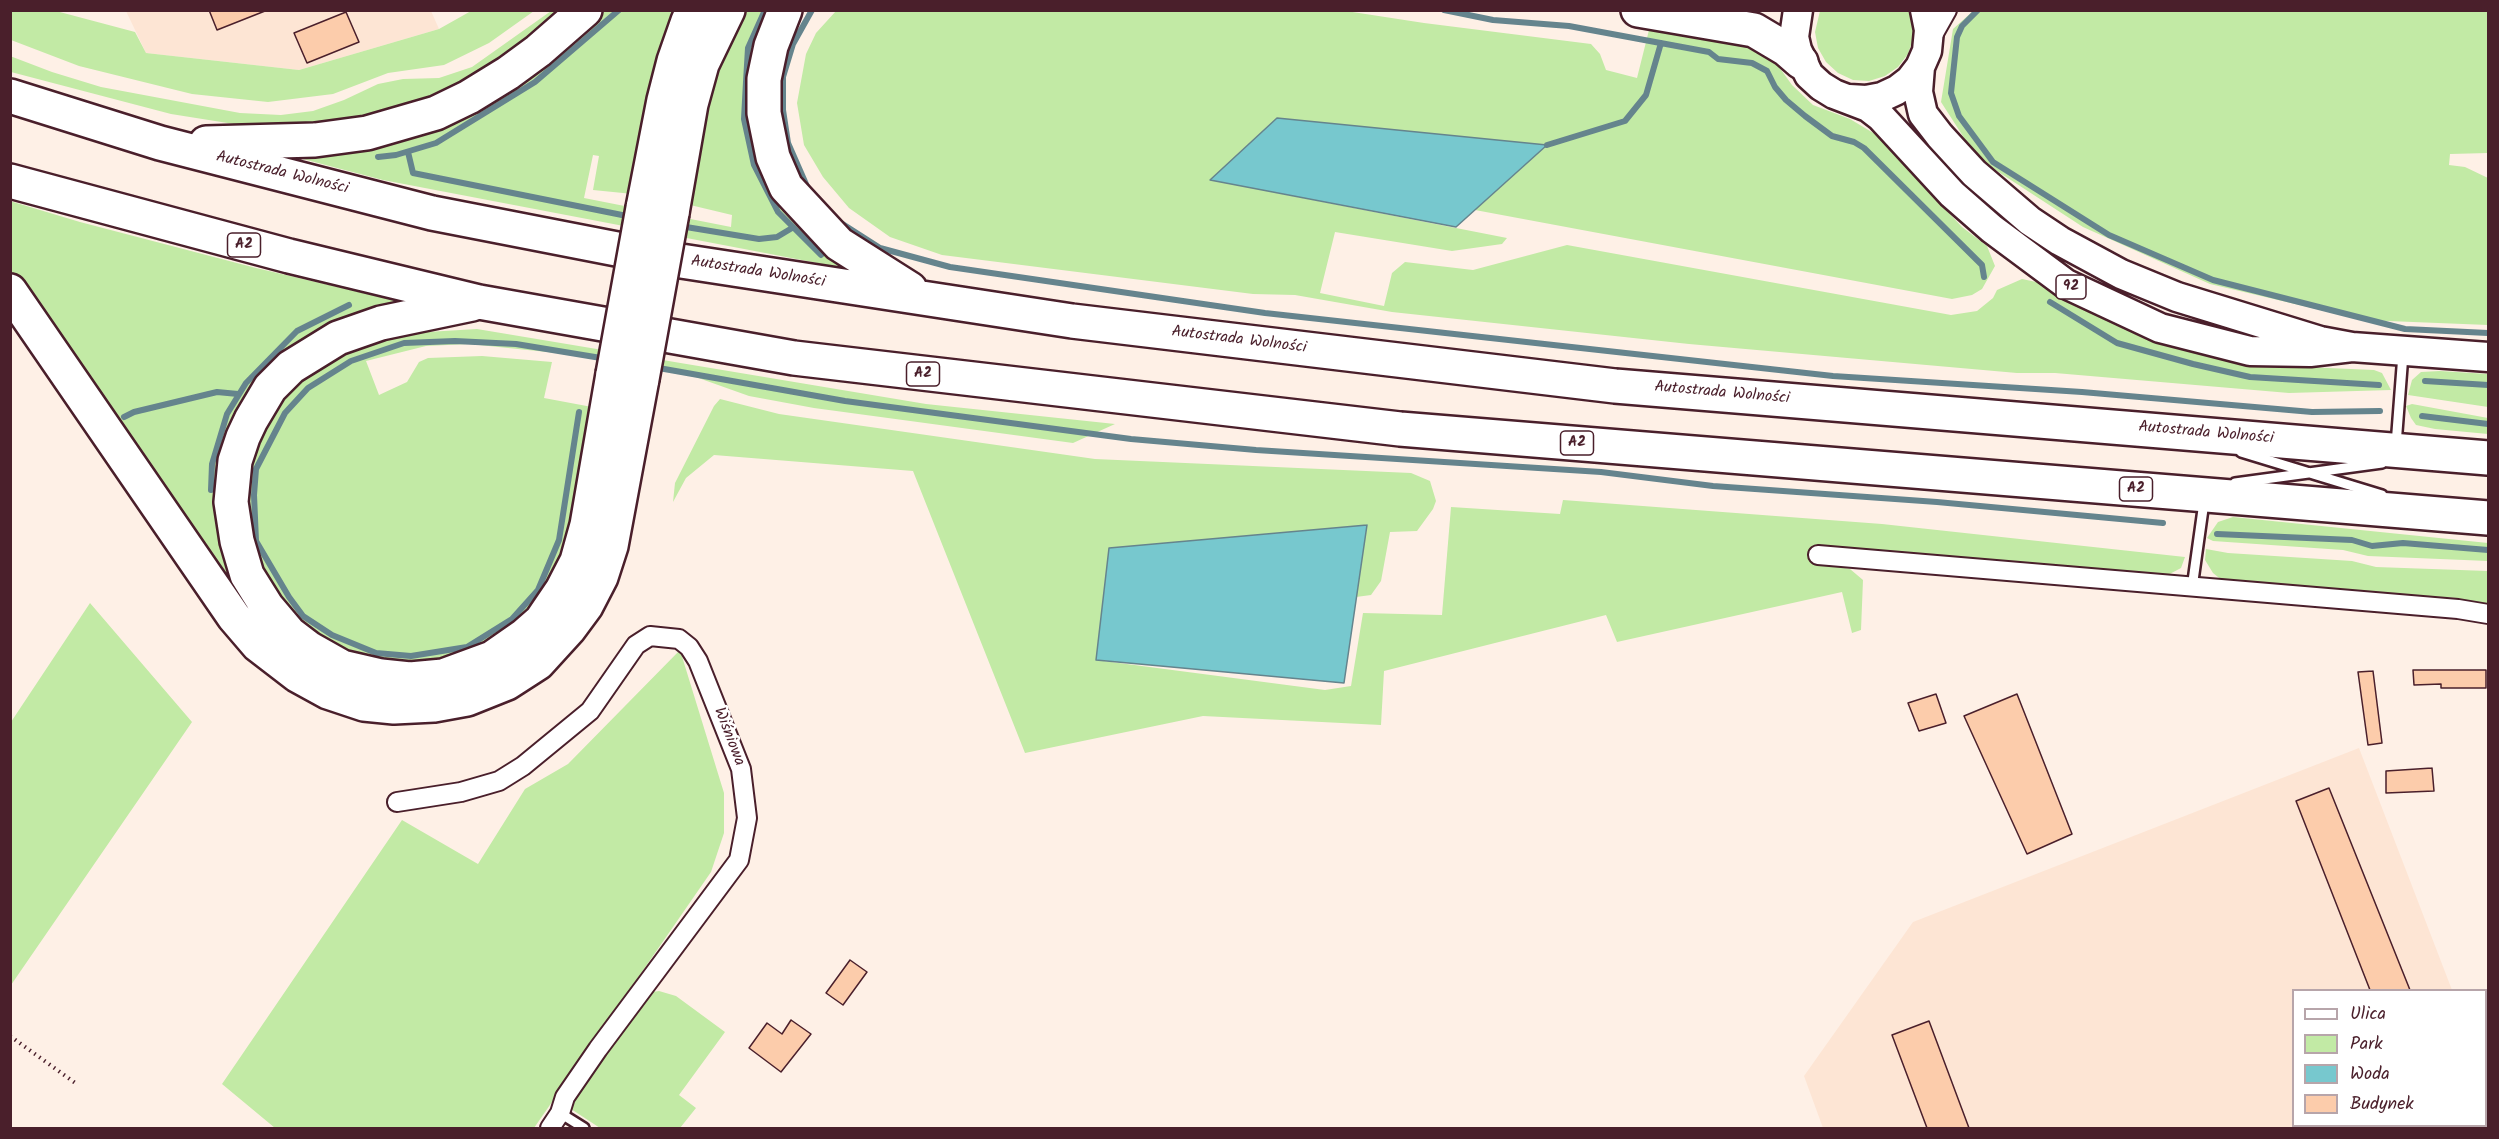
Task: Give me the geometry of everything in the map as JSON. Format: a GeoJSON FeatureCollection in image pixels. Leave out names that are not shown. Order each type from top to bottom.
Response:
{"type":"FeatureCollection","features":[{"type":"Feature","properties":{"kind":"highway"},"geometry":{"type":"LineString","coordinates":[[160,143],[315,140],[367,133],[401,124],[436,113],[479,91],[538,51],[585,10]]}},
{"type":"Feature","properties":{"kind":"highway"},"geometry":{"type":"LineString","coordinates":[[10,291],[234,617],[258,645],[297,675],[328,692],[364,704],[394,707],[434,705],[467,699],[507,683],[538,663],[569,629],[586,606],[601,577],[611,546],[628,376],[657,210],[664,100],[674,61],[693,10]]}},
{"type":"Feature","properties":{"kind":"highway"},"geometry":{"type":"LineString","coordinates":[[657,210],[702,64],[728,10]]}},
{"type":"Feature","properties":{"kind":"highway"},"geometry":{"type":"LineString","coordinates":[[785,10],[771,46],[764,79],[764,113],[773,157],[786,187],[838,244],[928,298]]}},
{"type":"Feature","properties":{"kind":"highway"},"geometry":{"type":"LineString","coordinates":[[1638,10],[1754,30],[1786,49],[1801,62]]}},
{"type":"Feature","properties":{"kind":"highway","name":"Autostrada Wolności"},"geometry":{"type":"LineString","coordinates":[[10,96],[160,143],[467,220],[668,259],[1084,322],[1615,386],[2178,432],[2395,458],[2447,454],[2488,458]]}},
{"type":"Feature","properties":{"kind":"highway","name":"A2"},"geometry":{"type":"LineString","coordinates":[[10,181],[289,256],[479,302],[794,358],[1400,429],[2172,491],[2217,488],[2488,518]]}},
{"type":"Feature","properties":{"kind":"highway"},"geometry":{"type":"LineString","coordinates":[[479,302],[381,323],[338,338],[291,367],[270,388],[250,420],[243,437],[235,461],[231,502],[237,541],[247,575],[267,608],[289,633],[310,649],[342,667],[381,676],[410,679],[443,676],[492,658],[541,621],[562,590],[577,561],[628,376]]}},
{"type":"Feature","properties":{"kind":"main road","name":"92"},"geometry":{"type":"LineString","coordinates":[[1798,10],[1794,37],[1801,62],[1809,75],[1821,86],[1881,117],[1952,194],[1992,230],[2066,284],[2160,328],[2250,351],[2287,353],[2352,347]]}},
{"type":"Feature","properties":{"kind":"main road","name":"92"},"geometry":{"type":"LineString","coordinates":[[1925,10],[1929,30],[1918,80],[1923,114],[1940,136],[2002,199],[2060,241],[2121,274],[2176,297],[2320,341],[2352,347],[2488,357]]}},
{"type":"Feature","properties":{"kind":"main road","name":"92"},"geometry":{"type":"LineString","coordinates":[[1849,99],[1866,100],[1882,97],[1903,85],[1924,55]]}},
{"type":"Feature","properties":{"kind":"street"},"geometry":{"type":"LineString","coordinates":[[1924,55],[1947,10]]}},
{"type":"Feature","properties":{"kind":"street"},"geometry":{"type":"LineString","coordinates":[[1818,555],[2458,609],[2488,614]]}},
{"type":"Feature","properties":{"kind":"street","name":"Wiśniowa"},"geometry":{"type":"LineString","coordinates":[[397,802],[461,792],[499,781],[523,766],[590,711],[636,645],[650,636],[679,639],[689,647],[698,661],[741,769],[747,818],[739,860],[598,1048],[564,1097],[560,1113],[549,1128]]}},
{"type":"Feature","properties":{"kind":"lane"},"geometry":{"type":"LineString","coordinates":[[2192,588],[2217,488],[2395,458],[2403,351]]}},
{"type":"Feature","properties":{"kind":"lane"},"geometry":{"type":"LineString","coordinates":[[2178,432],[2222,446]]}},
{"type":"Feature","properties":{"kind":"lane"},"geometry":{"type":"LineString","coordinates":[[2233,449],[2387,497]]}},
{"type":"Feature","properties":{"kind":"lane"},"geometry":{"type":"LineString","coordinates":[[2398,500],[2442,514]]}},
{"type":"Feature","properties":{"kind":"lane"},"geometry":{"type":"LineString","coordinates":[[560,1113],[584,1128]]}},
{"type":"Feature","properties":{"kind":"path"},"geometry":{"type":"LineString","coordinates":[[10,1036],[78,1085]]}},
{"type":"Feature","properties":{"kind":"shaded area"},"geometry":{"type":"Polygon","coordinates":[[[126,11],[431,11],[439,29],[299,70],[146,53],[126,11]]]}},
{"type":"Feature","properties":{"kind":"shaded area"},"geometry":{"type":"Polygon","coordinates":[[[2359,748],[2452,989],[2292,989],[2292,1127],[2457,1127],[1823,1128],[1804,1076],[1913,922],[2359,748]]]}},
{"type":"Feature","properties":{"kind":"green space"},"geometry":{"type":"Polygon","coordinates":[[[11,10],[56,11],[135,32],[146,53],[299,70],[439,29],[471,11],[534,11],[489,43],[444,65],[388,73],[333,94],[268,102],[192,94],[79,66],[11,40],[11,10]]]}},
{"type":"Feature","properties":{"kind":"green space"},"geometry":{"type":"Polygon","coordinates":[[[551,11],[562,11],[528,41],[449,91],[357,121],[259,128],[171,114],[11,72],[10,56],[101,87],[240,113],[281,115],[313,111],[378,84],[403,79],[439,78],[472,67],[551,11]]]}},
{"type":"Feature","properties":{"kind":"green space"},"geometry":{"type":"Polygon","coordinates":[[[604,11],[680,11],[633,194],[593,190],[599,156],[593,155],[584,198],[731,227],[732,215],[686,204],[716,64],[741,11],[775,11],[752,105],[854,270],[383,180],[276,152],[312,151],[574,39],[604,11]]]}},
{"type":"Feature","properties":{"kind":"green space"},"geometry":{"type":"Polygon","coordinates":[[[836,11],[1346,11],[1591,44],[1600,54],[1606,70],[1637,78],[1650,26],[1758,48],[1774,60],[1792,85],[1813,105],[1850,119],[1875,134],[1962,227],[1987,246],[1995,266],[1982,289],[1972,295],[1952,299],[1475,210],[1546,146],[1211,180],[1507,238],[1502,244],[1452,251],[1335,232],[1320,293],[1384,306],[1392,273],[1405,262],[1473,270],[1567,245],[1951,315],[1977,311],[1993,298],[1997,290],[2022,279],[2041,283],[2259,365],[2374,370],[2382,373],[2391,390],[2289,393],[2055,373],[2017,373],[1689,344],[1392,312],[1295,295],[1253,294],[942,255],[890,237],[849,208],[823,177],[804,145],[797,103],[806,54],[816,33],[836,11]]]}},
{"type":"Feature","properties":{"kind":"green space"},"geometry":{"type":"Polygon","coordinates":[[[1820,11],[1909,11],[1913,23],[1913,39],[1908,54],[1898,67],[1885,76],[1869,81],[1853,80],[1838,73],[1826,62],[1818,48],[1815,32],[1820,11]]]}},
{"type":"Feature","properties":{"kind":"green space"},"geometry":{"type":"Polygon","coordinates":[[[1973,11],[2488,11],[2488,153],[2450,154],[2449,165],[2465,167],[2488,178],[2488,325],[2363,320],[2210,284],[2083,227],[1977,158],[1941,102],[1953,29],[1973,11]]]}},
{"type":"Feature","properties":{"kind":"green space"},"geometry":{"type":"Polygon","coordinates":[[[10,201],[80,222],[256,268],[419,306],[244,410],[251,608],[426,695],[240,608],[59,332],[11,272],[10,201]]]}},
{"type":"Feature","properties":{"kind":"green space"},"geometry":{"type":"Polygon","coordinates":[[[477,329],[926,404],[1115,424],[1073,443],[814,408],[749,396],[676,370],[596,357],[469,344],[426,346],[366,361],[379,395],[407,382],[419,362],[428,358],[482,356],[552,362],[544,398],[592,407],[567,547],[547,590],[523,619],[495,641],[443,663],[410,666],[349,653],[320,639],[277,602],[257,565],[244,525],[251,457],[262,428],[282,397],[307,374],[357,344],[394,334],[477,329]]]}},
{"type":"Feature","properties":{"kind":"green space"},"geometry":{"type":"Polygon","coordinates":[[[2421,372],[2488,374],[2488,407],[2408,395],[2412,380],[2421,372]]]}},
{"type":"Feature","properties":{"kind":"green space"},"geometry":{"type":"Polygon","coordinates":[[[720,399],[779,414],[1095,459],[1411,473],[1430,481],[1436,501],[1433,509],[1417,531],[1390,532],[1381,581],[1371,595],[1356,597],[1366,525],[1109,548],[1096,660],[1325,690],[1351,686],[1363,613],[1442,615],[1451,507],[1560,514],[1563,500],[1882,524],[2185,557],[2181,568],[2162,578],[1814,562],[1850,569],[1863,580],[1861,630],[1852,633],[1842,592],[1617,642],[1606,615],[1384,671],[1381,725],[1203,716],[1025,753],[913,471],[714,455],[686,478],[673,502],[675,483],[714,406],[720,399]]]}},
{"type":"Feature","properties":{"kind":"green space"},"geometry":{"type":"Polygon","coordinates":[[[2412,404],[2488,418],[2488,434],[2416,425],[2406,406],[2412,404]]]}},
{"type":"Feature","properties":{"kind":"green space"},"geometry":{"type":"Polygon","coordinates":[[[2233,517],[2488,543],[2488,561],[2368,556],[2343,550],[2213,541],[2207,538],[2218,522],[2233,517]]]}},
{"type":"Feature","properties":{"kind":"green space"},"geometry":{"type":"Polygon","coordinates":[[[2206,549],[2228,553],[2352,561],[2376,567],[2488,571],[2488,605],[2456,598],[2223,581],[2213,573],[2205,560],[2206,549]]]}},
{"type":"Feature","properties":{"kind":"green space"},"geometry":{"type":"Polygon","coordinates":[[[90,603],[192,722],[11,985],[11,722],[90,603]]]}},
{"type":"Feature","properties":{"kind":"green space"},"geometry":{"type":"Polygon","coordinates":[[[680,650],[724,793],[724,833],[711,872],[534,1128],[275,1128],[222,1084],[402,820],[478,864],[525,789],[568,764],[680,650]]]}},
{"type":"Feature","properties":{"kind":"green space"},"geometry":{"type":"Polygon","coordinates":[[[659,991],[676,996],[725,1032],[679,1095],[696,1108],[680,1128],[600,1128],[568,1107],[647,993],[659,991]]]}},
{"type":"Feature","properties":{"kind":"water"},"geometry":{"type":"Polygon","coordinates":[[[1277,118],[1547,145],[1456,227],[1210,180],[1277,118]]]}},
{"type":"Feature","properties":{"kind":"water"},"geometry":{"type":"Polygon","coordinates":[[[1367,525],[1344,683],[1096,660],[1109,548],[1367,525]]]}},
{"type":"Feature","properties":{"kind":"building"},"geometry":{"type":"Polygon","coordinates":[[[209,10],[265,10],[265,11],[217,30],[209,10]]]}},
{"type":"Feature","properties":{"kind":"building"},"geometry":{"type":"Polygon","coordinates":[[[346,12],[359,42],[307,63],[294,33],[346,12]]]}},
{"type":"Feature","properties":{"kind":"building"},"geometry":{"type":"Polygon","coordinates":[[[2413,670],[2486,670],[2486,688],[2441,688],[2441,684],[2414,685],[2413,670]]]}},
{"type":"Feature","properties":{"kind":"building"},"geometry":{"type":"Polygon","coordinates":[[[2373,671],[2382,743],[2368,745],[2358,672],[2373,671]]]}},
{"type":"Feature","properties":{"kind":"building"},"geometry":{"type":"Polygon","coordinates":[[[1936,694],[1946,723],[1919,731],[1908,703],[1936,694]]]}},
{"type":"Feature","properties":{"kind":"building"},"geometry":{"type":"Polygon","coordinates":[[[2017,694],[2072,834],[2027,854],[1964,716],[2017,694]]]}},
{"type":"Feature","properties":{"kind":"building"},"geometry":{"type":"Polygon","coordinates":[[[2432,768],[2434,791],[2386,793],[2386,771],[2432,768]]]}},
{"type":"Feature","properties":{"kind":"building"},"geometry":{"type":"Polygon","coordinates":[[[2329,788],[2410,989],[2370,989],[2296,801],[2329,788]]]}},
{"type":"Feature","properties":{"kind":"building"},"geometry":{"type":"Polygon","coordinates":[[[850,960],[867,972],[843,1005],[826,993],[850,960]]]}},
{"type":"Feature","properties":{"kind":"building"},"geometry":{"type":"Polygon","coordinates":[[[791,1020],[811,1034],[781,1072],[749,1048],[767,1023],[782,1034],[791,1020]]]}},
{"type":"Feature","properties":{"kind":"building"},"geometry":{"type":"Polygon","coordinates":[[[1929,1021],[1969,1128],[1927,1128],[1892,1035],[1929,1021]]]}},
{"type":"Feature","properties":{"kind":"waterway"},"geometry":{"type":"LineString","coordinates":[[378,157],[396,155],[436,143],[535,82],[619,10]]}},
{"type":"Feature","properties":{"kind":"waterway"},"geometry":{"type":"LineString","coordinates":[[765,10],[748,48],[744,119],[754,165],[778,212],[821,255]]}},
{"type":"Feature","properties":{"kind":"waterway"},"geometry":{"type":"LineString","coordinates":[[809,191],[788,143],[783,110],[783,77],[793,44],[812,10]]}},
{"type":"Feature","properties":{"kind":"waterway"},"geometry":{"type":"LineString","coordinates":[[1444,10],[1493,20],[1569,26],[1709,52],[1718,59],[1752,63],[1767,71],[1775,87],[1805,116],[1832,136],[1854,142],[1864,148],[1982,265],[1984,277]]}},
{"type":"Feature","properties":{"kind":"waterway"},"geometry":{"type":"LineString","coordinates":[[1978,10],[1962,26],[1957,37],[1951,93],[1959,116],[1993,162],[2109,235],[2213,280],[2405,329],[2488,333]]}},
{"type":"Feature","properties":{"kind":"waterway"},"geometry":{"type":"LineString","coordinates":[[1547,145],[1625,121],[1646,95],[1661,43]]}},
{"type":"Feature","properties":{"kind":"waterway"},"geometry":{"type":"LineString","coordinates":[[408,152],[413,173],[632,217]]}},
{"type":"Feature","properties":{"kind":"waterway"},"geometry":{"type":"LineString","coordinates":[[841,223],[880,248],[950,267],[1265,313],[1833,376],[2082,392],[2312,412],[2380,411]]}},
{"type":"Feature","properties":{"kind":"waterway"},"geometry":{"type":"LineString","coordinates":[[680,226],[759,239],[777,237],[792,228]]}},
{"type":"Feature","properties":{"kind":"waterway"},"geometry":{"type":"LineString","coordinates":[[2050,302],[2117,343],[2193,364],[2250,377],[2379,385]]}},
{"type":"Feature","properties":{"kind":"waterway"},"geometry":{"type":"LineString","coordinates":[[211,490],[212,464],[227,414],[246,383],[297,331],[349,305]]}},
{"type":"Feature","properties":{"kind":"waterway"},"geometry":{"type":"LineString","coordinates":[[579,412],[559,540],[538,590],[512,619],[467,647],[411,656],[376,653],[332,635],[303,616],[256,541],[254,495],[256,469],[285,413],[308,388],[351,361],[404,343],[455,341],[516,344],[607,359]]}},
{"type":"Feature","properties":{"kind":"waterway"},"geometry":{"type":"LineString","coordinates":[[653,367],[845,401],[1131,439],[1256,450],[1601,472],[1713,486],[1937,502],[2163,523]]}},
{"type":"Feature","properties":{"kind":"waterway"},"geometry":{"type":"LineString","coordinates":[[2425,381],[2488,385]]}},
{"type":"Feature","properties":{"kind":"waterway"},"geometry":{"type":"LineString","coordinates":[[124,417],[134,412],[217,392],[238,394]]}},
{"type":"Feature","properties":{"kind":"waterway"},"geometry":{"type":"LineString","coordinates":[[2422,416],[2488,424]]}},
{"type":"Feature","properties":{"kind":"waterway"},"geometry":{"type":"LineString","coordinates":[[2217,534],[2352,540],[2372,546],[2403,543],[2488,550]]}}]}
